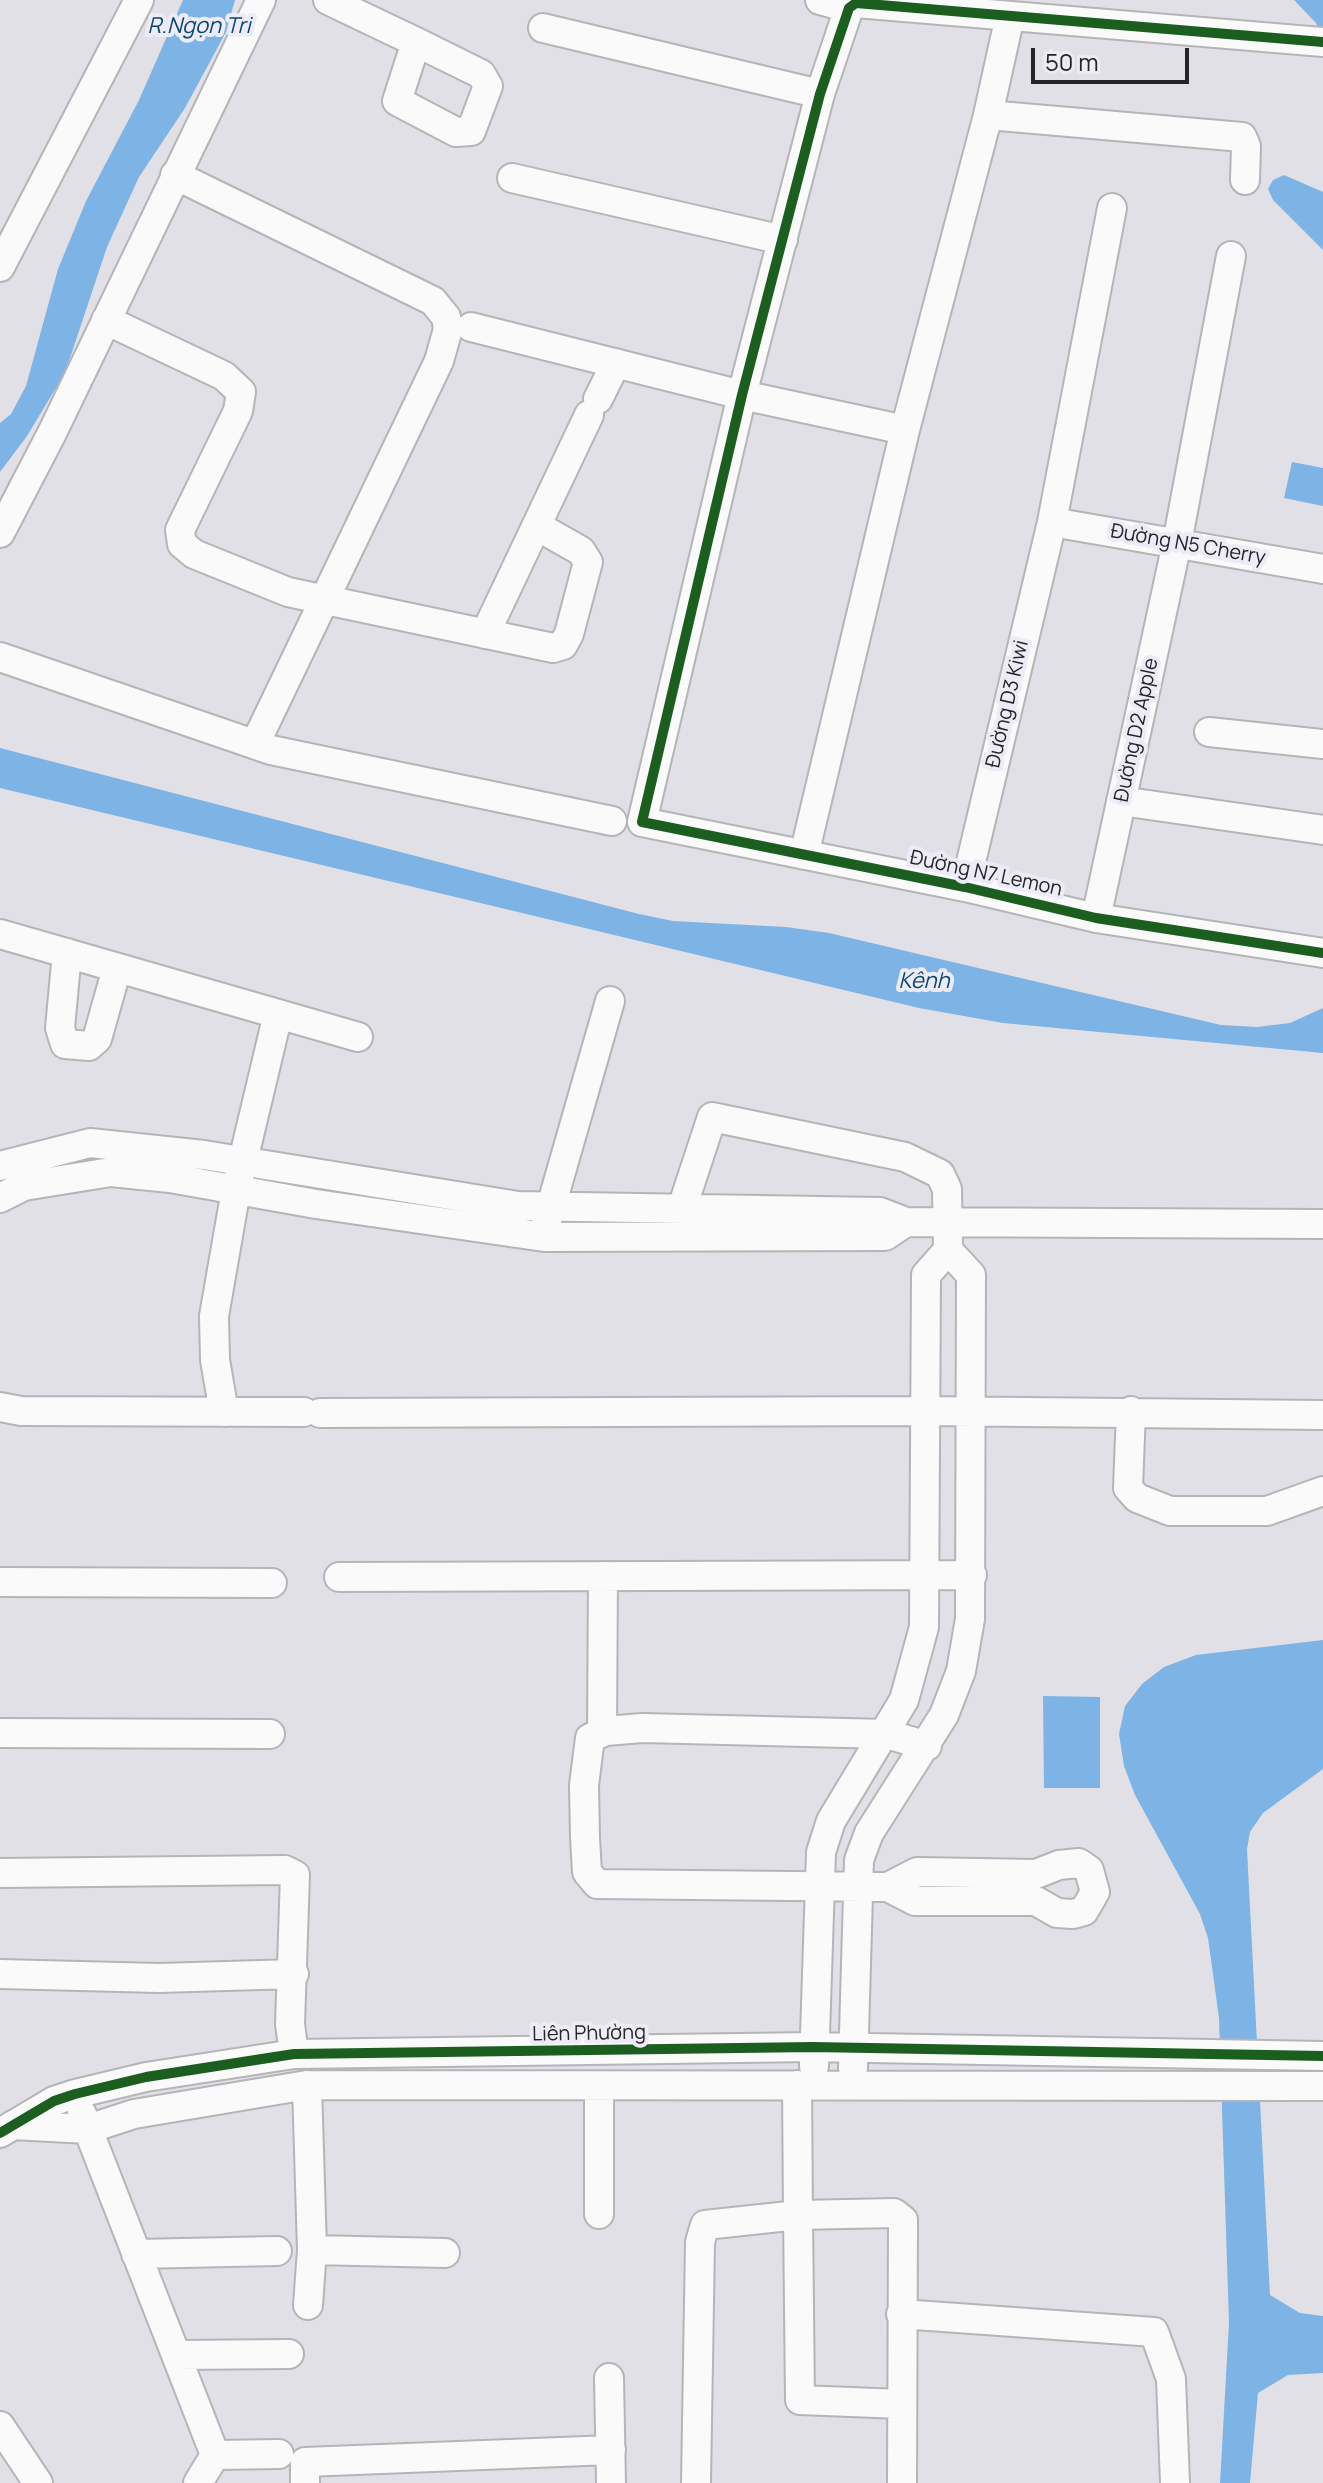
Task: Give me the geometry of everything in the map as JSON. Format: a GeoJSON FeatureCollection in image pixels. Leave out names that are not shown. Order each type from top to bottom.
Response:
{"type":"FeatureCollection","features":[{"type":"Feature","properties":{"kind":"street"},"geometry":{"type":"LineString","coordinates":[[0,267],[139,0]]}},
{"type":"Feature","properties":{"kind":"street"},"geometry":{"type":"LineString","coordinates":[[0,533],[261,0]]}},
{"type":"Feature","properties":{"kind":"street"},"geometry":{"type":"LineString","coordinates":[[328,0],[416,42]]}},
{"type":"Feature","properties":{"kind":"street"},"geometry":{"type":"LineString","coordinates":[[820,0],[849,8]]}},
{"type":"Feature","properties":{"kind":"street"},"geometry":{"type":"LineString","coordinates":[[742,395],[820,94],[849,8],[856,3],[1323,42]]}},
{"type":"Feature","properties":{"kind":"street"},"geometry":{"type":"LineString","coordinates":[[804,855],[905,430],[988,115],[1010,16]]}},
{"type":"Feature","properties":{"kind":"street"},"geometry":{"type":"LineString","coordinates":[[543,28],[820,94]]}},
{"type":"Feature","properties":{"kind":"street"},"geometry":{"type":"LineString","coordinates":[[988,115],[1242,137],[1246,146],[1245,180]]}},
{"type":"Feature","properties":{"kind":"street"},"geometry":{"type":"LineString","coordinates":[[175,175],[433,301],[446,317],[447,340],[439,361],[255,744]]}},
{"type":"Feature","properties":{"kind":"street"},"geometry":{"type":"LineString","coordinates":[[512,178],[783,240]]}},
{"type":"Feature","properties":{"kind":"street","name":"Đường D3 Kiwi"},"geometry":{"type":"LineString","coordinates":[[965,887],[1052,522],[1112,208]]}},
{"type":"Feature","properties":{"kind":"street","name":"Đường D2 Apple"},"geometry":{"type":"LineString","coordinates":[[1096,918],[1177,543],[1231,256]]}},
{"type":"Feature","properties":{"kind":"street"},"geometry":{"type":"LineString","coordinates":[[106,320],[224,376],[241,392],[238,411],[183,523],[182,544],[194,554],[250,579],[324,600],[548,648],[558,647],[566,640],[587,568],[586,556],[537,526]]}},
{"type":"Feature","properties":{"kind":"street"},"geometry":{"type":"LineString","coordinates":[[471,327],[742,395],[905,430]]}},
{"type":"Feature","properties":{"kind":"street"},"geometry":{"type":"LineString","coordinates":[[485,634],[616,363]]}},
{"type":"Feature","properties":{"kind":"street","name":"Đường N7 Lemon"},"geometry":{"type":"LineString","coordinates":[[742,395],[642,822],[965,887],[1096,918],[1323,953]]}},
{"type":"Feature","properties":{"kind":"street","name":"Đường N5 Cherry"},"geometry":{"type":"LineString","coordinates":[[1052,522],[1323,569]]}},
{"type":"Feature","properties":{"kind":"street"},"geometry":{"type":"LineString","coordinates":[[0,657],[255,744],[612,821]]}},
{"type":"Feature","properties":{"kind":"street"},"geometry":{"type":"LineString","coordinates":[[1209,732],[1323,744]]}},
{"type":"Feature","properties":{"kind":"street"},"geometry":{"type":"LineString","coordinates":[[1121,801],[1323,830]]}},
{"type":"Feature","properties":{"kind":"street"},"geometry":{"type":"LineString","coordinates":[[0,934],[358,1037]]}},
{"type":"Feature","properties":{"kind":"street"},"geometry":{"type":"LineString","coordinates":[[67,953],[60,1028],[65,1044],[89,1046],[97,1039],[117,968]]}},
{"type":"Feature","properties":{"kind":"street"},"geometry":{"type":"LineString","coordinates":[[544,1237],[549,1207],[610,1001]]}},
{"type":"Feature","properties":{"kind":"street"},"geometry":{"type":"LineString","coordinates":[[224,1412],[215,1360],[214,1316],[236,1190],[278,1014]]}},
{"type":"Feature","properties":{"kind":"street"},"geometry":{"type":"LineString","coordinates":[[682,1208],[712,1117],[885,1152],[924,1164],[940,1174],[947,1189],[948,1236],[971,1275],[972,1575],[961,1671],[927,1746],[869,1833],[859,1860],[853,2084]]}},
{"type":"Feature","properties":{"kind":"street"},"geometry":{"type":"LineString","coordinates":[[0,1166],[90,1143],[143,1146],[518,1206],[880,1212],[948,1236],[1323,1224]]}},
{"type":"Feature","properties":{"kind":"street"},"geometry":{"type":"LineString","coordinates":[[0,1198],[24,1186],[111,1172],[544,1237],[885,1236],[906,1222]]}},
{"type":"Feature","properties":{"kind":"street"},"geometry":{"type":"LineString","coordinates":[[901,2404],[800,2400],[798,2215],[805,2085],[813,2047],[817,1887],[821,1852],[831,1821],[887,1734],[917,1663],[927,1574],[926,1275],[948,1236]]}},
{"type":"Feature","properties":{"kind":"street"},"geometry":{"type":"LineString","coordinates":[[0,1407],[21,1411],[1131,1411],[1323,1415]]}},
{"type":"Feature","properties":{"kind":"street"},"geometry":{"type":"LineString","coordinates":[[1131,1411],[1128,1488],[1137,1498],[1170,1511],[1267,1511],[1323,1491]]}},
{"type":"Feature","properties":{"kind":"street"},"geometry":{"type":"LineString","coordinates":[[339,1577],[972,1575]]}},
{"type":"Feature","properties":{"kind":"street"},"geometry":{"type":"LineString","coordinates":[[602,1732],[603,1576]]}},
{"type":"Feature","properties":{"kind":"street"},"geometry":{"type":"LineString","coordinates":[[0,1582],[272,1583]]}},
{"type":"Feature","properties":{"kind":"street"},"geometry":{"type":"LineString","coordinates":[[888,1887],[917,1872],[1036,1874],[1059,1865],[1079,1863],[1089,1870],[1095,1892],[1084,1911],[1073,1914],[1057,1913],[1036,1901],[915,1901],[888,1887],[597,1884],[591,1881],[587,1872],[584,1785],[590,1738],[602,1732],[642,1728],[887,1734],[927,1746]]}},
{"type":"Feature","properties":{"kind":"street"},"geometry":{"type":"LineString","coordinates":[[0,1733],[270,1734]]}},
{"type":"Feature","properties":{"kind":"street"},"geometry":{"type":"LineString","coordinates":[[0,1873],[285,1870],[295,1875],[290,2024],[294,2054]]}},
{"type":"Feature","properties":{"kind":"street"},"geometry":{"type":"LineString","coordinates":[[0,1974],[159,1978],[294,1974]]}},
{"type":"Feature","properties":{"kind":"street","name":"Liên Phường"},"geometry":{"type":"LineString","coordinates":[[6,2129],[54,2101],[75,2094],[161,2074],[294,2054],[813,2047],[1178,2056],[1323,2056]]}},
{"type":"Feature","properties":{"kind":"street"},"geometry":{"type":"LineString","coordinates":[[307,2085],[312,2250],[308,2305]]}},
{"type":"Feature","properties":{"kind":"street","name":"Liên Phường"},"geometry":{"type":"LineString","coordinates":[[6,2129],[88,2129],[161,2108],[307,2085],[1323,2086]]}},
{"type":"Feature","properties":{"kind":"street"},"geometry":{"type":"LineString","coordinates":[[599,2087],[599,2214]]}},
{"type":"Feature","properties":{"kind":"street"},"geometry":{"type":"LineString","coordinates":[[75,2094],[215,2455]]}},
{"type":"Feature","properties":{"kind":"street"},"geometry":{"type":"LineString","coordinates":[[696,2483],[702,2227],[798,2215],[894,2213],[900,2216],[902,2483]]}},
{"type":"Feature","properties":{"kind":"street"},"geometry":{"type":"LineString","coordinates":[[312,2250],[445,2253]]}},
{"type":"Feature","properties":{"kind":"street"},"geometry":{"type":"LineString","coordinates":[[136,2254],[277,2251]]}},
{"type":"Feature","properties":{"kind":"street"},"geometry":{"type":"LineString","coordinates":[[901,2314],[1154,2332],[1171,2379],[1175,2483]]}},
{"type":"Feature","properties":{"kind":"street"},"geometry":{"type":"LineString","coordinates":[[176,2355],[289,2354]]}},
{"type":"Feature","properties":{"kind":"street"},"geometry":{"type":"LineString","coordinates":[[609,2378],[611,2483]]}},
{"type":"Feature","properties":{"kind":"street"},"geometry":{"type":"LineString","coordinates":[[0,2426],[38,2483]]}},
{"type":"Feature","properties":{"kind":"street"},"geometry":{"type":"LineString","coordinates":[[305,2483],[305,2462],[611,2450]]}},
{"type":"Feature","properties":{"kind":"street"},"geometry":{"type":"LineString","coordinates":[[215,2455],[279,2454]]}},
{"type":"Feature","properties":{"kind":"street"},"geometry":{"type":"LineString","coordinates":[[198,2483],[215,2455]]}},
{"type":"Feature","properties":{"kind":"water","name":"R.Ngọn Tri"},"geometry":{"type":"Polygon","coordinates":[[[183,0],[235,0],[226,32],[185,108],[139,177],[107,247],[65,373],[27,436],[0,472],[0,423],[11,414],[26,386],[58,269],[86,201],[139,100],[183,0]]]}},
{"type":"Feature","properties":{"kind":"water"},"geometry":{"type":"Polygon","coordinates":[[[1294,0],[1323,0],[1323,39],[1316,23],[1294,0]]]}},
{"type":"Feature","properties":{"kind":"water"},"geometry":{"type":"Polygon","coordinates":[[[1284,175],[1323,192],[1323,250],[1273,200],[1268,189],[1273,180],[1284,175]]]}},
{"type":"Feature","properties":{"kind":"water"},"geometry":{"type":"Polygon","coordinates":[[[1292,462],[1323,468],[1323,506],[1284,498],[1292,462]]]}},
{"type":"Feature","properties":{"kind":"water","name":"Kênh"},"geometry":{"type":"Polygon","coordinates":[[[0,748],[673,921],[786,927],[829,933],[1221,1025],[1257,1027],[1290,1023],[1323,1008],[1323,1053],[1003,1023],[919,1008],[0,788],[0,748]]]}},
{"type":"Feature","properties":{"kind":"water"},"geometry":{"type":"Polygon","coordinates":[[[1323,1640],[1323,1769],[1263,1813],[1250,1832],[1247,1849],[1270,2295],[1300,2313],[1323,2316],[1323,2373],[1288,2375],[1258,2393],[1250,2483],[1220,2483],[1229,2323],[1219,2018],[1208,1938],[1200,1914],[1135,1795],[1124,1766],[1119,1734],[1125,1706],[1142,1684],[1164,1667],[1196,1655],[1323,1640]]]}},
{"type":"Feature","properties":{"kind":"water"},"geometry":{"type":"Polygon","coordinates":[[[1043,1696],[1100,1697],[1100,1788],[1044,1788],[1043,1696]]]}},
{"type":"Feature","properties":{"kind":"cycle path"},"geometry":{"type":"LineString","coordinates":[[1323,42],[856,3],[849,8],[820,94],[742,395],[642,822],[965,887],[1096,918],[1323,953]]}},
{"type":"Feature","properties":{"kind":"cycle path"},"geometry":{"type":"LineString","coordinates":[[0,2133],[54,2101],[75,2094],[146,2077],[294,2054],[813,2047],[1323,2056]]}}]}
